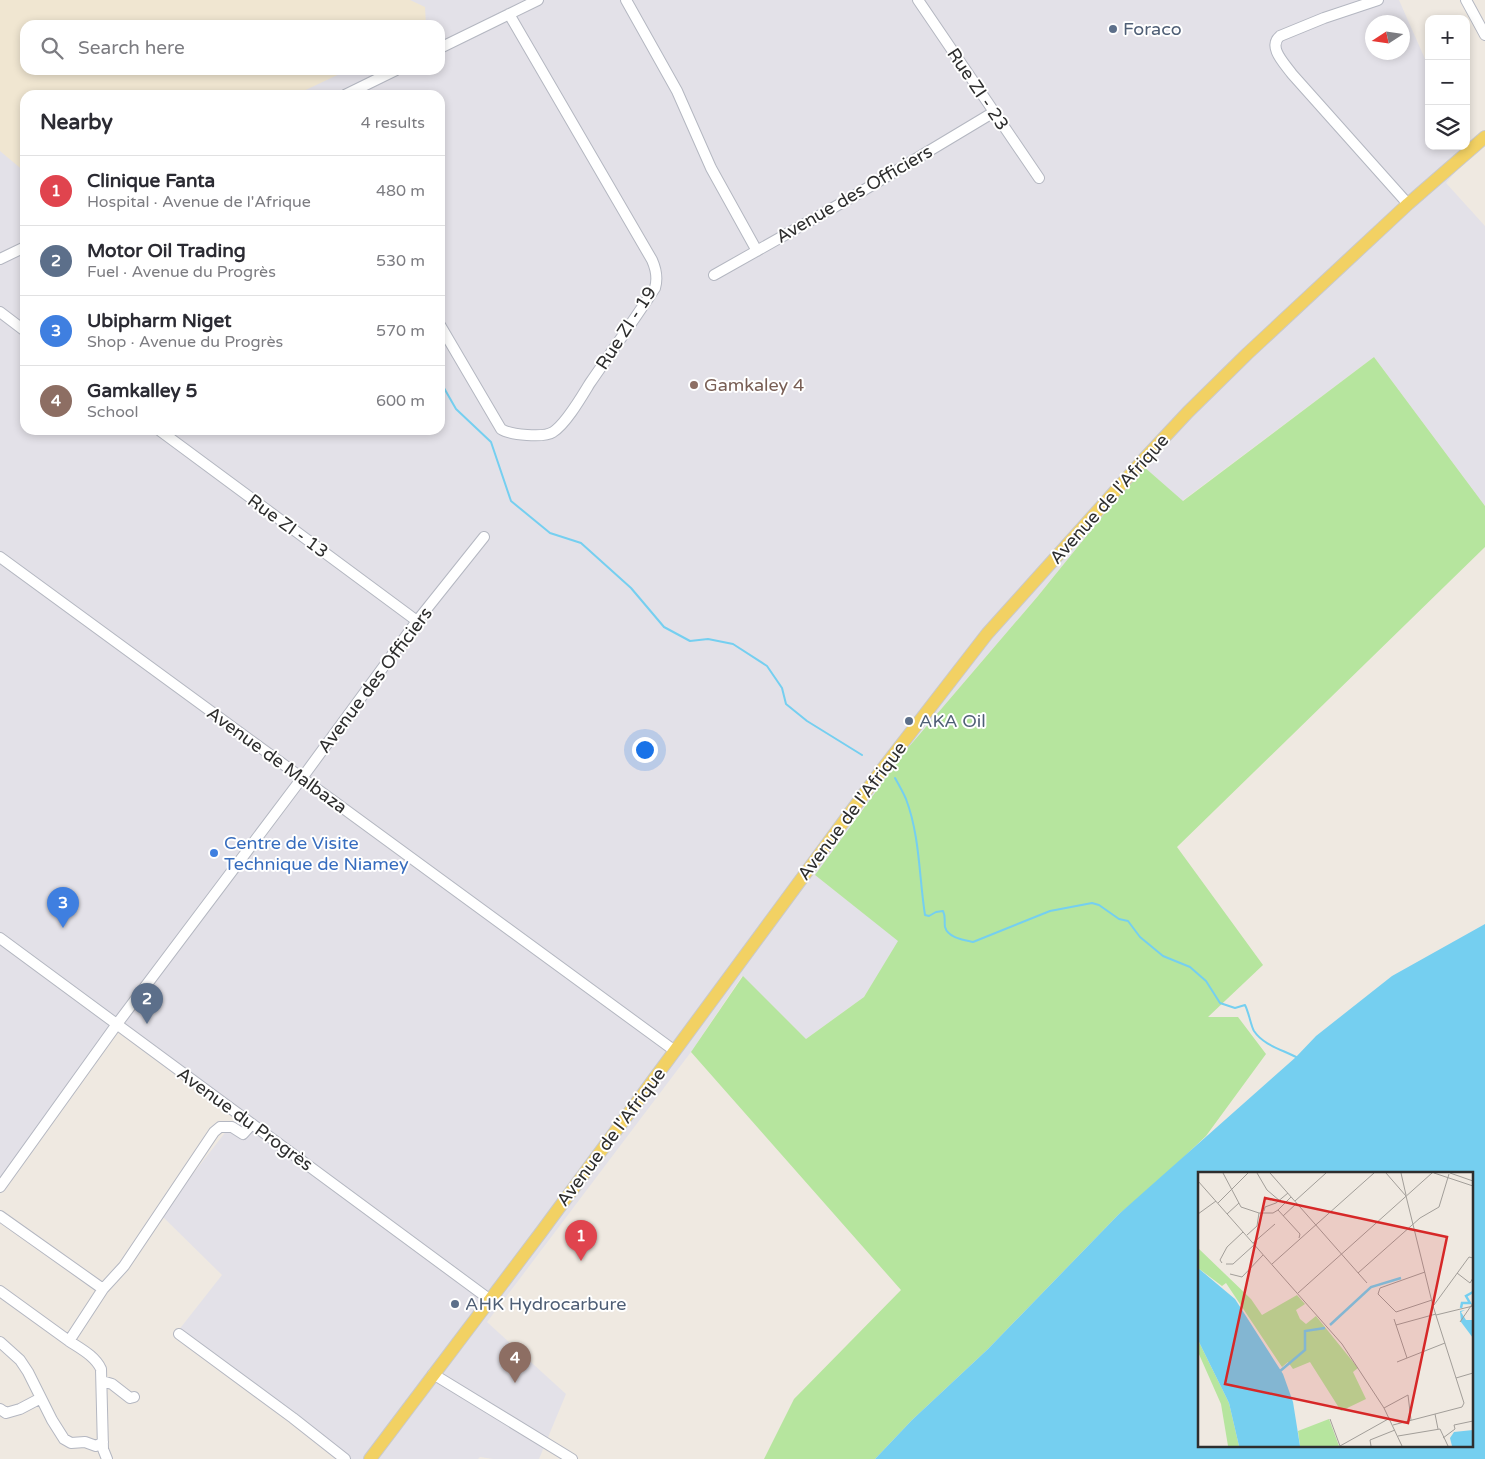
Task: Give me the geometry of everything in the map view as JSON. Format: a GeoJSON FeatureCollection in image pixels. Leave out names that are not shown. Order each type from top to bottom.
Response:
{"type":"FeatureCollection","features":[{"type":"Feature","properties":{"kind":"main road","name":"Avenue de l'Afrique"},"geometry":{"type":"LineString","coordinates":[[370,1459],[886,765],[987,634],[1188,412],[1247,354],[1408,204],[1483,142]]}},
{"type":"Feature","properties":{"kind":"street"},"geometry":{"type":"LineString","coordinates":[[445,46],[538,0]]}},
{"type":"Feature","properties":{"kind":"street"},"geometry":{"type":"LineString","coordinates":[[626,0],[677,92],[712,168],[757,250]]}},
{"type":"Feature","properties":{"kind":"street","name":"Rue ZI - 23"},"geometry":{"type":"LineString","coordinates":[[918,0],[1039,178]]}},
{"type":"Feature","properties":{"kind":"street"},"geometry":{"type":"LineString","coordinates":[[1378,0],[1324,18],[1280,36],[1276,39],[1275,44],[1280,58],[1292,74],[1368,162],[1408,204]]}},
{"type":"Feature","properties":{"kind":"street"},"geometry":{"type":"LineString","coordinates":[[1466,0],[1485,35]]}},
{"type":"Feature","properties":{"kind":"street","name":"Rue ZI - 19"},"geometry":{"type":"LineString","coordinates":[[445,334],[501,429],[513,434],[543,435],[555,431],[573,409],[656,288],[656,268],[652,260],[509,14]]}},
{"type":"Feature","properties":{"kind":"street"},"geometry":{"type":"LineString","coordinates":[[355,90],[386,75]]}},
{"type":"Feature","properties":{"kind":"street","name":"Avenue des Officiers"},"geometry":{"type":"LineString","coordinates":[[714,276],[854,196],[994,112]]}},
{"type":"Feature","properties":{"kind":"street"},"geometry":{"type":"LineString","coordinates":[[0,258],[20,249]]}},
{"type":"Feature","properties":{"kind":"street"},"geometry":{"type":"LineString","coordinates":[[0,312],[20,327]]}},
{"type":"Feature","properties":{"kind":"street","name":"Rue ZI - 13"},"geometry":{"type":"LineString","coordinates":[[166,435],[417,621]]}},
{"type":"Feature","properties":{"kind":"street","name":"Avenue des Officiers"},"geometry":{"type":"LineString","coordinates":[[0,1187],[117,1024],[302,778],[417,621],[484,537]]}},
{"type":"Feature","properties":{"kind":"street","name":"Avenue de Malbaza"},"geometry":{"type":"LineString","coordinates":[[0,557],[675,1051]]}},
{"type":"Feature","properties":{"kind":"street","name":"Avenue du Progrès"},"geometry":{"type":"LineString","coordinates":[[0,938],[490,1299]]}},
{"type":"Feature","properties":{"kind":"street"},"geometry":{"type":"LineString","coordinates":[[69,1341],[103,1289],[124,1266],[171,1194],[217,1129],[223,1126],[232,1127],[243,1134],[252,1124]]}},
{"type":"Feature","properties":{"kind":"street"},"geometry":{"type":"LineString","coordinates":[[0,1216],[103,1289]]}},
{"type":"Feature","properties":{"kind":"street"},"geometry":{"type":"LineString","coordinates":[[0,1291],[98,1362],[102,1381],[103,1442],[107,1459]]}},
{"type":"Feature","properties":{"kind":"street"},"geometry":{"type":"LineString","coordinates":[[179,1334],[345,1459]]}},
{"type":"Feature","properties":{"kind":"street"},"geometry":{"type":"LineString","coordinates":[[0,1342],[20,1360],[28,1372],[64,1439],[71,1443],[85,1442],[96,1446],[103,1442]]}},
{"type":"Feature","properties":{"kind":"street"},"geometry":{"type":"LineString","coordinates":[[433,1374],[572,1459]]}},
{"type":"Feature","properties":{"kind":"street"},"geometry":{"type":"LineString","coordinates":[[102,1381],[112,1384],[130,1398],[134,1397]]}},
{"type":"Feature","properties":{"kind":"street"},"geometry":{"type":"LineString","coordinates":[[0,1409],[6,1413],[20,1409],[41,1398]]}},
{"type":"Feature","properties":{"kind":"shaded area"},"geometry":{"type":"Polygon","coordinates":[[[0,0],[1399,0],[1406,15],[1365,15],[1365,60],[1410,60],[1410,25],[1425,59],[1425,150],[1465,150],[1468,157],[1446,183],[1485,226],[1485,506],[1374,357],[1182,501],[1143,466],[1038,596],[907,749],[815,875],[899,941],[864,997],[806,1039],[742,976],[691,1052],[487,1322],[566,1394],[539,1459],[493,1459],[480,1457],[478,1459],[347,1459],[178,1331],[222,1275],[161,1215],[238,1116],[114,1022],[0,1179],[0,0]]]}},
{"type":"Feature","properties":{"kind":"shaded area"},"geometry":{"type":"Polygon","coordinates":[[[0,0],[410,0],[425,7],[426,20],[20,20],[20,75],[337,75],[306,90],[20,90],[20,168],[0,151],[0,0]]]}},
{"type":"Feature","properties":{"kind":"green space"},"geometry":{"type":"Polygon","coordinates":[[[1374,357],[1485,506],[1485,547],[1177,847],[1263,965],[1208,1017],[1238,1017],[1266,1054],[1206,1136],[1151,1188],[1119,1214],[988,1349],[912,1420],[875,1459],[764,1459],[794,1399],[901,1290],[691,1052],[743,976],[806,1039],[864,997],[898,941],[815,875],[907,749],[1038,596],[1143,466],[1183,501],[1374,357]]]}},
{"type":"Feature","properties":{"kind":"water"},"geometry":{"type":"Polygon","coordinates":[[[1485,924],[1485,1459],[875,1459],[912,1420],[988,1349],[1119,1214],[1296,1057],[1316,1036],[1392,976],[1485,924]]]}},
{"type":"Feature","properties":{"kind":"waterway"},"geometry":{"type":"LineString","coordinates":[[445,390],[456,409],[491,442],[511,501],[550,533],[581,543],[631,588],[664,627],[690,641],[708,639],[733,644],[767,666],[782,688],[786,704],[807,721],[862,755]]}},
{"type":"Feature","properties":{"kind":"waterway"},"geometry":{"type":"LineString","coordinates":[[895,778],[911,813],[919,857],[925,915],[929,916],[943,911],[945,927],[949,934],[973,942],[1050,911],[1092,903],[1099,905],[1119,919],[1128,921],[1140,937],[1163,956],[1190,967],[1206,981],[1220,1003],[1235,1008],[1245,1005],[1253,1029],[1258,1036],[1269,1044],[1298,1058]]}},
{"type":"Feature","properties":{"kind":"place","name":"Foraco"},"geometry":{"type":"Point","coordinates":[1113,29]}},
{"type":"Feature","properties":{"kind":"place","name":"Gamkaley 4"},"geometry":{"type":"Point","coordinates":[694,385]}},
{"type":"Feature","properties":{"kind":"place","name":"AKA Oil"},"geometry":{"type":"Point","coordinates":[909,721]}},
{"type":"Feature","properties":{"kind":"place","name":"Centre de Visite Technique de Niamey"},"geometry":{"type":"Point","coordinates":[214,853]}},
{"type":"Feature","properties":{"kind":"place","name":"Ubipharm Niget"},"geometry":{"type":"Point","coordinates":[63,928]}},
{"type":"Feature","properties":{"kind":"place","name":"Motor Oil Trading"},"geometry":{"type":"Point","coordinates":[147,1024]}},
{"type":"Feature","properties":{"kind":"place","name":"Clinique Fanta"},"geometry":{"type":"Point","coordinates":[581,1261]}},
{"type":"Feature","properties":{"kind":"place","name":"AHK Hydrocarbure"},"geometry":{"type":"Point","coordinates":[455,1304]}},
{"type":"Feature","properties":{"kind":"place","name":"Gamkalley 5"},"geometry":{"type":"Point","coordinates":[515,1383]}}]}
